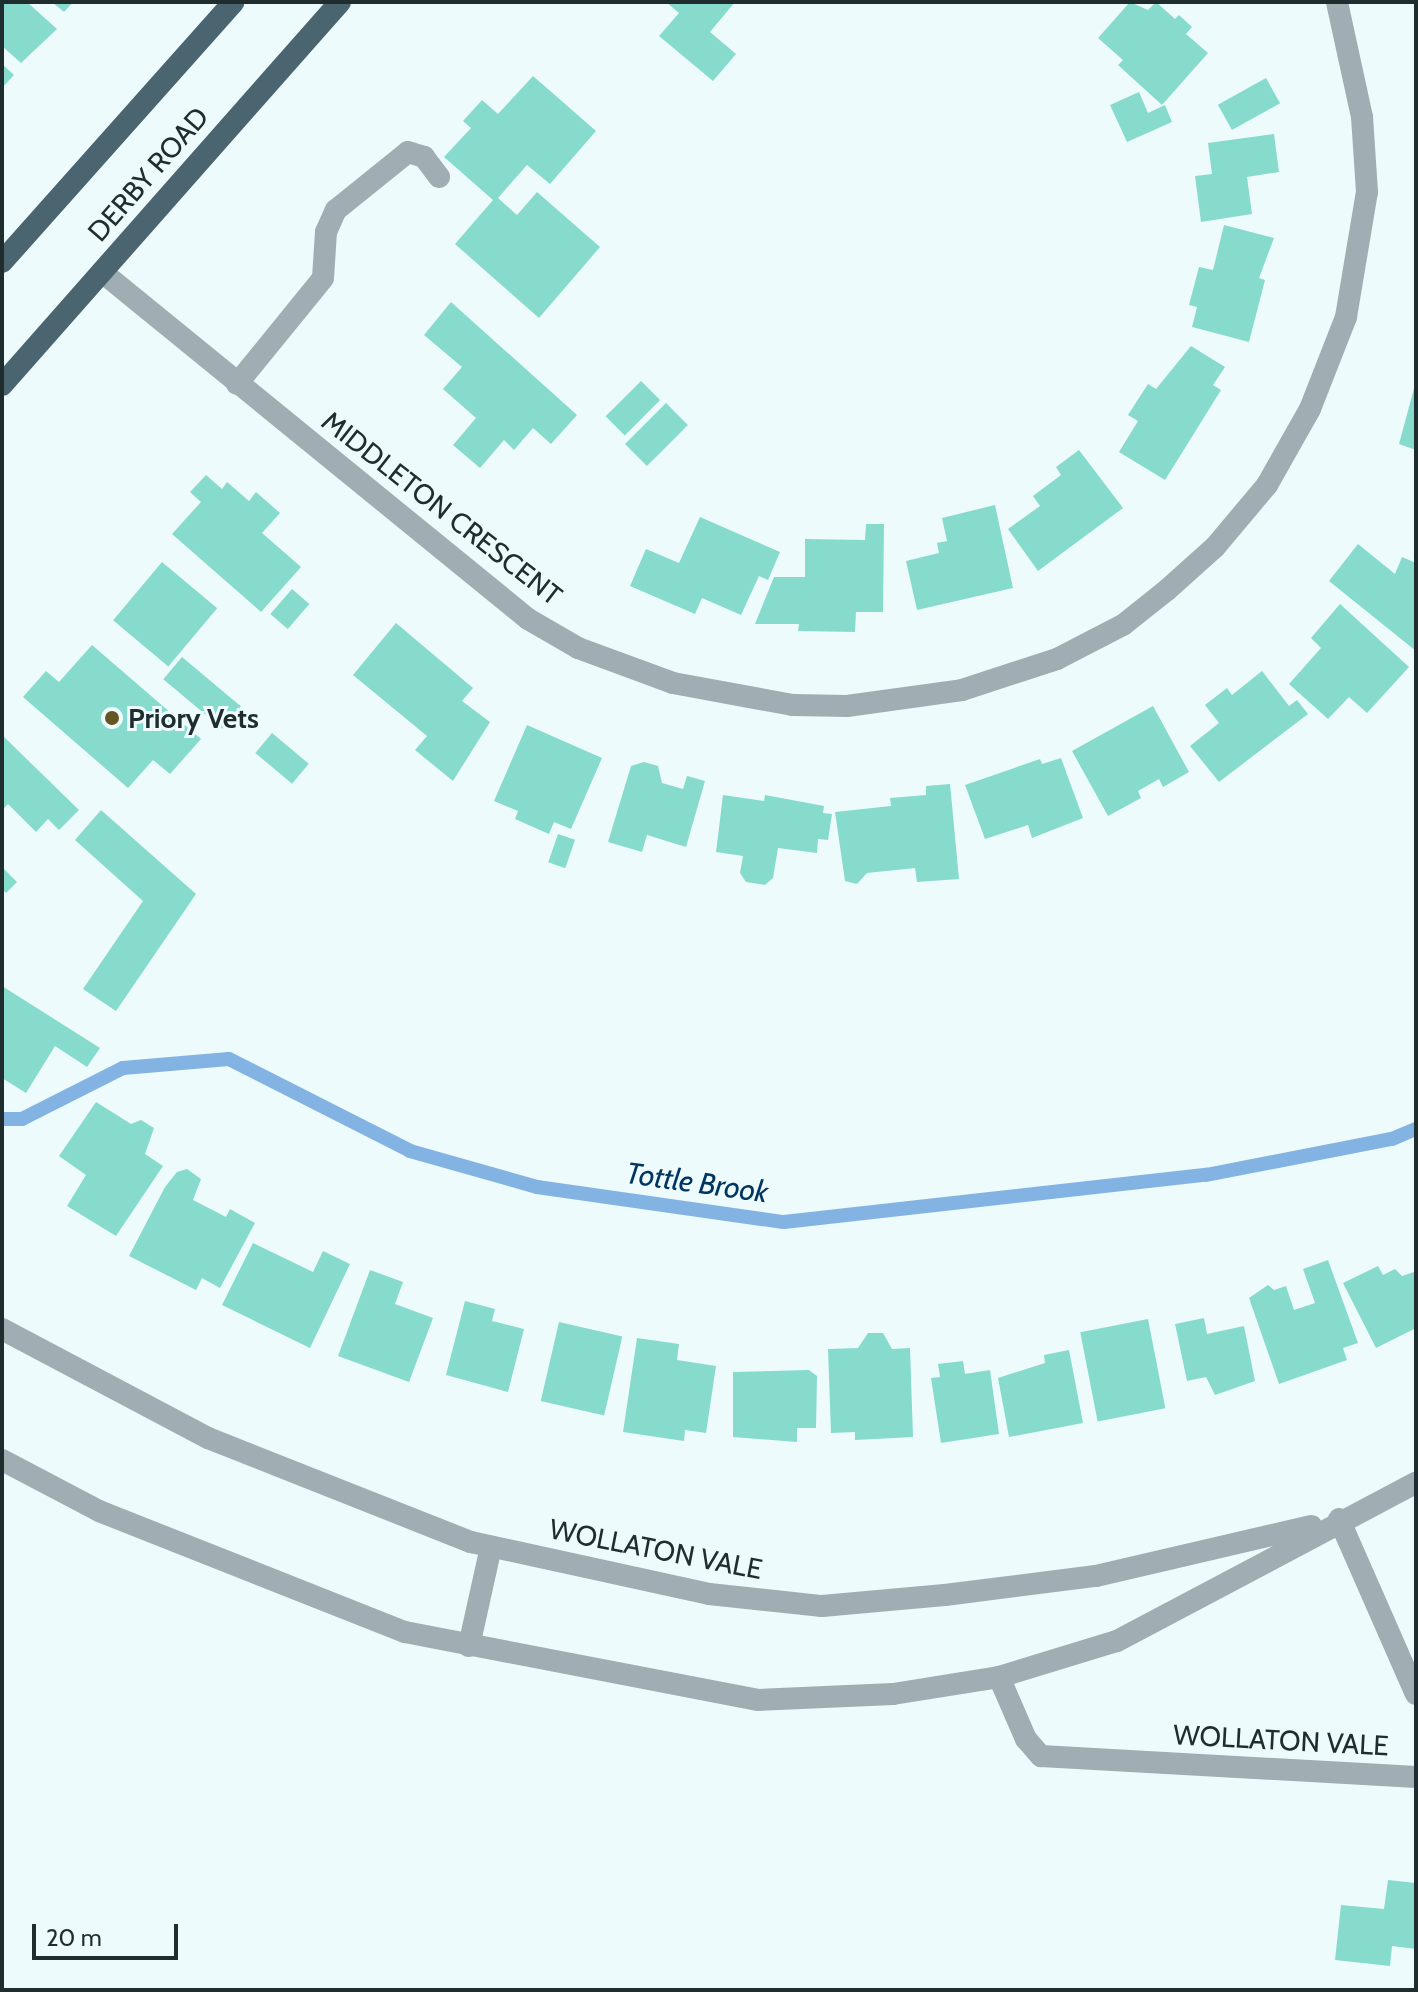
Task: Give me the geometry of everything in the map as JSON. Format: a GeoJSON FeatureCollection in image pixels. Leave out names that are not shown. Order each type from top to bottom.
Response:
{"type":"FeatureCollection","features":[{"type":"Feature","properties":{"kind":"highway","name":"DERBY ROAD"},"geometry":{"type":"LineString","coordinates":[[2,262],[234,2]]}},
{"type":"Feature","properties":{"kind":"highway","name":"DERBY ROAD"},"geometry":{"type":"LineString","coordinates":[[2,385],[340,2]]}},
{"type":"Feature","properties":{"kind":"street","name":"MIDDLETON CRESCENT"},"geometry":{"type":"LineString","coordinates":[[102,272],[528,619],[626,669],[793,705],[910,699],[1001,680],[1123,625],[1167,590],[1215,547],[1267,485],[1310,409],[1346,317],[1367,192],[1362,117],[1337,2]]}},
{"type":"Feature","properties":{"kind":"street"},"geometry":{"type":"LineString","coordinates":[[237,384],[323,278],[326,232],[336,210],[408,152],[424,157],[439,177]]}},
{"type":"Feature","properties":{"kind":"street","name":"WOLLATON VALE"},"geometry":{"type":"LineString","coordinates":[[2,1329],[208,1438],[491,1547],[709,1594],[822,1606],[1096,1576],[1339,1519]]}},
{"type":"Feature","properties":{"kind":"street","name":"WOLLATON VALE"},"geometry":{"type":"LineString","coordinates":[[2,1460],[114,1517],[405,1632],[758,1700],[893,1694],[999,1677],[1117,1641],[1339,1519],[1416,1483]]}},
{"type":"Feature","properties":{"kind":"street"},"geometry":{"type":"LineString","coordinates":[[1339,1519],[1416,1694]]}},
{"type":"Feature","properties":{"kind":"street"},"geometry":{"type":"LineString","coordinates":[[469,1646],[491,1547]]}},
{"type":"Feature","properties":{"kind":"street","name":"WOLLATON VALE"},"geometry":{"type":"LineString","coordinates":[[999,1677],[1026,1739],[1041,1756],[1416,1777]]}},
{"type":"Feature","properties":{"kind":"building"},"geometry":{"type":"Polygon","coordinates":[[[2,2],[27,2],[57,29],[21,63],[2,46],[2,2]]]}},
{"type":"Feature","properties":{"kind":"building"},"geometry":{"type":"Polygon","coordinates":[[[52,2],[73,2],[64,12],[52,2]]]}},
{"type":"Feature","properties":{"kind":"building"},"geometry":{"type":"Polygon","coordinates":[[[666,2],[735,2],[710,32],[736,54],[713,81],[659,36],[679,13],[666,2]]]}},
{"type":"Feature","properties":{"kind":"building"},"geometry":{"type":"Polygon","coordinates":[[[1130,2],[1148,10],[1156,2],[1175,19],[1179,15],[1192,27],[1186,34],[1208,53],[1162,105],[1118,65],[1123,60],[1098,38],[1130,2]]]}},
{"type":"Feature","properties":{"kind":"building"},"geometry":{"type":"Polygon","coordinates":[[[2,64],[14,75],[2,88],[2,64]]]}},
{"type":"Feature","properties":{"kind":"building"},"geometry":{"type":"Polygon","coordinates":[[[533,76],[596,131],[550,184],[527,165],[498,198],[517,215],[537,192],[600,247],[539,318],[455,244],[493,200],[444,157],[471,128],[463,121],[482,100],[498,114],[533,76]]]}},
{"type":"Feature","properties":{"kind":"building"},"geometry":{"type":"Polygon","coordinates":[[[1266,78],[1280,103],[1232,130],[1218,105],[1266,78]]]}},
{"type":"Feature","properties":{"kind":"building"},"geometry":{"type":"Polygon","coordinates":[[[1139,92],[1148,113],[1165,105],[1172,122],[1127,142],[1110,105],[1139,92]]]}},
{"type":"Feature","properties":{"kind":"building"},"geometry":{"type":"Polygon","coordinates":[[[1274,134],[1279,172],[1247,177],[1252,214],[1201,222],[1195,176],[1212,174],[1208,143],[1274,134]]]}},
{"type":"Feature","properties":{"kind":"building"},"geometry":{"type":"Polygon","coordinates":[[[1224,225],[1274,238],[1259,278],[1265,280],[1249,342],[1192,327],[1197,307],[1189,305],[1199,267],[1213,270],[1224,225]]]}},
{"type":"Feature","properties":{"kind":"building"},"geometry":{"type":"Polygon","coordinates":[[[451,302],[577,415],[551,444],[533,428],[514,450],[504,440],[480,468],[453,445],[476,418],[443,389],[462,367],[424,335],[451,302]]]}},
{"type":"Feature","properties":{"kind":"building"},"geometry":{"type":"Polygon","coordinates":[[[1191,346],[1225,367],[1213,385],[1221,390],[1165,480],[1119,452],[1138,421],[1128,415],[1148,384],[1156,389],[1191,346]]]}},
{"type":"Feature","properties":{"kind":"building"},"geometry":{"type":"Polygon","coordinates":[[[641,381],[660,400],[625,435],[606,416],[641,381]]]}},
{"type":"Feature","properties":{"kind":"building"},"geometry":{"type":"Polygon","coordinates":[[[1416,381],[1416,450],[1399,444],[1416,381]]]}},
{"type":"Feature","properties":{"kind":"building"},"geometry":{"type":"Polygon","coordinates":[[[666,403],[688,425],[647,466],[625,444],[666,403]]]}},
{"type":"Feature","properties":{"kind":"building"},"geometry":{"type":"Polygon","coordinates":[[[1079,450],[1123,508],[1038,571],[1008,529],[1040,506],[1033,496],[1061,475],[1056,467],[1079,450]]]}},
{"type":"Feature","properties":{"kind":"building"},"geometry":{"type":"Polygon","coordinates":[[[206,475],[222,489],[227,482],[249,501],[256,492],[280,513],[262,533],[301,567],[261,612],[172,534],[201,502],[190,492],[206,475]]]}},
{"type":"Feature","properties":{"kind":"building"},"geometry":{"type":"Polygon","coordinates":[[[995,505],[1013,588],[917,610],[906,561],[939,553],[937,543],[947,541],[942,518],[995,505]]]}},
{"type":"Feature","properties":{"kind":"building"},"geometry":{"type":"Polygon","coordinates":[[[700,517],[780,552],[768,580],[759,576],[741,615],[702,598],[695,614],[630,586],[646,549],[679,563],[700,517]]]}},
{"type":"Feature","properties":{"kind":"building"},"geometry":{"type":"Polygon","coordinates":[[[866,524],[884,524],[883,612],[856,612],[855,632],[798,631],[799,624],[755,624],[774,577],[805,577],[805,539],[865,540],[866,524]]]}},
{"type":"Feature","properties":{"kind":"building"},"geometry":{"type":"Polygon","coordinates":[[[1358,544],[1395,574],[1402,557],[1416,563],[1416,651],[1329,581],[1358,544]]]}},
{"type":"Feature","properties":{"kind":"building"},"geometry":{"type":"Polygon","coordinates":[[[162,562],[217,608],[168,667],[113,620],[162,562]]]}},
{"type":"Feature","properties":{"kind":"building"},"geometry":{"type":"Polygon","coordinates":[[[292,589],[309,604],[288,629],[270,614],[292,589]]]}},
{"type":"Feature","properties":{"kind":"building"},"geometry":{"type":"Polygon","coordinates":[[[1340,604],[1409,667],[1367,713],[1349,697],[1328,719],[1289,684],[1321,648],[1311,638],[1340,604]]]}},
{"type":"Feature","properties":{"kind":"building"},"geometry":{"type":"Polygon","coordinates":[[[396,623],[473,688],[462,701],[490,722],[453,781],[415,750],[427,736],[353,675],[396,623]]]}},
{"type":"Feature","properties":{"kind":"building","name":"Priory Vets"},"geometry":{"type":"Polygon","coordinates":[[[92,645],[201,739],[170,774],[153,760],[128,788],[23,697],[46,671],[59,682],[92,645]]]}},
{"type":"Feature","properties":{"kind":"building"},"geometry":{"type":"Polygon","coordinates":[[[182,657],[241,706],[222,729],[163,679],[182,657]]]}},
{"type":"Feature","properties":{"kind":"building"},"geometry":{"type":"Polygon","coordinates":[[[1262,671],[1289,706],[1297,700],[1308,714],[1219,782],[1190,746],[1219,723],[1205,705],[1227,688],[1232,695],[1262,671]]]}},
{"type":"Feature","properties":{"kind":"building"},"geometry":{"type":"Polygon","coordinates":[[[1153,706],[1189,772],[1163,787],[1159,779],[1138,791],[1141,798],[1108,816],[1072,751],[1153,706]]]}},
{"type":"Feature","properties":{"kind":"building"},"geometry":{"type":"Polygon","coordinates":[[[527,725],[602,758],[571,829],[554,822],[549,834],[515,819],[518,811],[494,801],[527,725]]]}},
{"type":"Feature","properties":{"kind":"building"},"geometry":{"type":"Polygon","coordinates":[[[272,733],[309,764],[292,784],[255,753],[272,733]]]}},
{"type":"Feature","properties":{"kind":"building"},"geometry":{"type":"Polygon","coordinates":[[[2,735],[79,810],[59,830],[48,819],[36,832],[8,804],[2,810],[2,735]]]}},
{"type":"Feature","properties":{"kind":"building"},"geometry":{"type":"Polygon","coordinates":[[[1061,758],[1083,818],[1032,838],[1028,825],[985,839],[965,785],[1040,759],[1042,764],[1061,758]]]}},
{"type":"Feature","properties":{"kind":"building"},"geometry":{"type":"Polygon","coordinates":[[[644,762],[658,766],[662,783],[683,789],[687,776],[705,781],[686,847],[647,835],[642,852],[608,842],[631,766],[644,762]]]}},
{"type":"Feature","properties":{"kind":"building"},"geometry":{"type":"Polygon","coordinates":[[[950,784],[959,879],[917,882],[915,868],[867,873],[857,884],[845,881],[835,812],[891,806],[890,798],[926,795],[926,786],[950,784]]]}},
{"type":"Feature","properties":{"kind":"building"},"geometry":{"type":"Polygon","coordinates":[[[723,795],[764,801],[765,795],[824,806],[823,813],[832,814],[828,840],[818,839],[817,853],[778,848],[773,878],[765,885],[746,882],[740,873],[743,856],[716,852],[723,795]]]}},
{"type":"Feature","properties":{"kind":"building"},"geometry":{"type":"Polygon","coordinates":[[[101,810],[196,894],[116,1011],[83,989],[143,901],[75,840],[101,810]]]}},
{"type":"Feature","properties":{"kind":"building"},"geometry":{"type":"Polygon","coordinates":[[[558,834],[575,840],[565,868],[548,862],[558,834]]]}},
{"type":"Feature","properties":{"kind":"building"},"geometry":{"type":"Polygon","coordinates":[[[2,867],[17,882],[6,893],[2,889],[2,867]]]}},
{"type":"Feature","properties":{"kind":"building"},"geometry":{"type":"Polygon","coordinates":[[[2,986],[100,1048],[87,1067],[55,1046],[26,1093],[2,1078],[2,986]]]}},
{"type":"Feature","properties":{"kind":"building"},"geometry":{"type":"Polygon","coordinates":[[[96,1102],[131,1124],[141,1120],[154,1128],[145,1154],[163,1166],[116,1236],[67,1206],[86,1175],[59,1156],[96,1102]]]}},
{"type":"Feature","properties":{"kind":"building"},"geometry":{"type":"Polygon","coordinates":[[[187,1169],[201,1179],[193,1200],[226,1217],[230,1209],[255,1223],[220,1288],[202,1278],[196,1290],[129,1256],[165,1187],[177,1172],[187,1169]]]}},
{"type":"Feature","properties":{"kind":"building"},"geometry":{"type":"Polygon","coordinates":[[[253,1243],[313,1272],[323,1251],[350,1264],[310,1348],[222,1305],[253,1243]]]}},
{"type":"Feature","properties":{"kind":"building"},"geometry":{"type":"Polygon","coordinates":[[[1328,1260],[1358,1343],[1343,1348],[1347,1360],[1279,1384],[1249,1298],[1268,1285],[1274,1290],[1286,1286],[1294,1310],[1315,1303],[1303,1269],[1328,1260]]]}},
{"type":"Feature","properties":{"kind":"building"},"geometry":{"type":"Polygon","coordinates":[[[1378,1266],[1383,1275],[1395,1269],[1402,1276],[1414,1272],[1416,1328],[1376,1348],[1343,1283],[1378,1266]]]}},
{"type":"Feature","properties":{"kind":"building"},"geometry":{"type":"Polygon","coordinates":[[[370,1270],[403,1282],[395,1304],[433,1318],[409,1382],[338,1356],[370,1270]]]}},
{"type":"Feature","properties":{"kind":"building"},"geometry":{"type":"Polygon","coordinates":[[[465,1301],[495,1309],[492,1321],[524,1329],[508,1392],[446,1375],[465,1301]]]}},
{"type":"Feature","properties":{"kind":"building"},"geometry":{"type":"Polygon","coordinates":[[[1204,1318],[1207,1334],[1244,1326],[1255,1381],[1215,1395],[1206,1377],[1187,1381],[1175,1324],[1204,1318]]]}},
{"type":"Feature","properties":{"kind":"building"},"geometry":{"type":"Polygon","coordinates":[[[1148,1319],[1165,1408],[1098,1421],[1080,1332],[1148,1319]]]}},
{"type":"Feature","properties":{"kind":"building"},"geometry":{"type":"Polygon","coordinates":[[[559,1322],[622,1337],[604,1416],[541,1401],[559,1322]]]}},
{"type":"Feature","properties":{"kind":"building"},"geometry":{"type":"Polygon","coordinates":[[[868,1333],[883,1333],[892,1349],[910,1348],[913,1437],[855,1440],[855,1432],[831,1433],[828,1349],[858,1348],[868,1333]]]}},
{"type":"Feature","properties":{"kind":"building"},"geometry":{"type":"Polygon","coordinates":[[[637,1338],[679,1344],[677,1360],[716,1366],[706,1433],[685,1430],[684,1441],[623,1432],[637,1338]]]}},
{"type":"Feature","properties":{"kind":"building"},"geometry":{"type":"Polygon","coordinates":[[[1069,1350],[1083,1423],[1009,1437],[998,1378],[1045,1363],[1044,1355],[1069,1350]]]}},
{"type":"Feature","properties":{"kind":"building"},"geometry":{"type":"Polygon","coordinates":[[[963,1361],[965,1374],[990,1370],[999,1434],[941,1443],[931,1378],[940,1377],[938,1364],[963,1361]]]}},
{"type":"Feature","properties":{"kind":"building"},"geometry":{"type":"Polygon","coordinates":[[[809,1370],[817,1376],[816,1428],[797,1428],[797,1442],[733,1437],[733,1372],[809,1370]]]}},
{"type":"Feature","properties":{"kind":"building"},"geometry":{"type":"Polygon","coordinates":[[[1388,1880],[1416,1883],[1416,1949],[1392,1946],[1390,1966],[1335,1960],[1341,1905],[1384,1909],[1388,1880]]]}},
{"type":"Feature","properties":{"kind":"waterway","name":"Tottle Brook"},"geometry":{"type":"LineString","coordinates":[[2,1119],[22,1119],[123,1068],[229,1059],[410,1151],[537,1187],[784,1222],[1206,1175],[1392,1139],[1416,1129]]}},
{"type":"Feature","properties":{"kind":"place","name":"Priory Vets"},"geometry":{"type":"Point","coordinates":[112,718]}}]}
